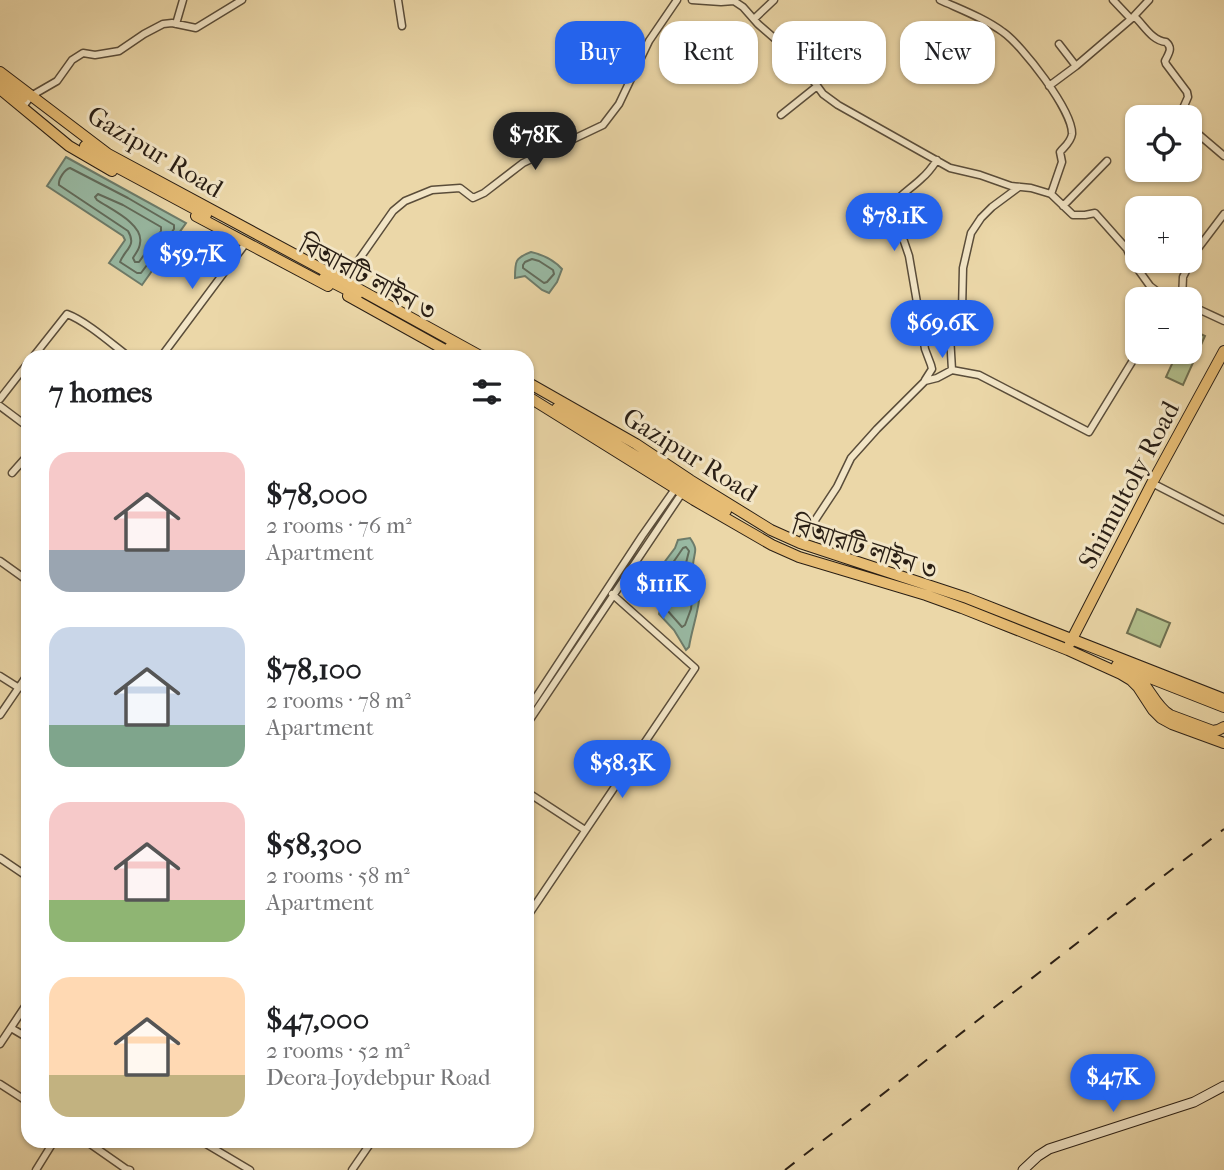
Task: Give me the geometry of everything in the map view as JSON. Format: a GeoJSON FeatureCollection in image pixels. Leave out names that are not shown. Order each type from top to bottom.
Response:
{"type":"FeatureCollection","features":[{"type":"Feature","properties":{"kind":"main road","name":"Gazipur Road"},"geometry":{"type":"LineString","coordinates":[[0,72],[69,146],[97,164],[444,350]]}},
{"type":"Feature","properties":{"kind":"main road","name":"বিআরটি লাইন ৩"},"geometry":{"type":"LineString","coordinates":[[0,81],[111,164],[455,350]]}},
{"type":"Feature","properties":{"kind":"main road","name":"Gazipur Road"},"geometry":{"type":"LineString","coordinates":[[0,89],[27,102],[108,154],[469,350]]}},
{"type":"Feature","properties":{"kind":"main road","name":"Shimultoly Road"},"geometry":{"type":"LineString","coordinates":[[1069,645],[1152,483],[1224,351]]}},
{"type":"Feature","properties":{"kind":"main road","name":"Gazipur Road"},"geometry":{"type":"LineString","coordinates":[[534,386],[636,444],[771,530],[800,543],[967,598],[1069,645]]}},
{"type":"Feature","properties":{"kind":"main road","name":"বিআরটি লাইন ৩"},"geometry":{"type":"LineString","coordinates":[[534,397],[564,412],[784,545],[927,590],[1224,707]]}},
{"type":"Feature","properties":{"kind":"main road","name":"Gazipur Road"},"geometry":{"type":"LineString","coordinates":[[534,398],[678,491],[772,545],[799,557],[926,596],[1069,645]]}},
{"type":"Feature","properties":{"kind":"main road"},"geometry":{"type":"LineString","coordinates":[[1069,645],[1224,699]]}},
{"type":"Feature","properties":{"kind":"main road"},"geometry":{"type":"LineString","coordinates":[[1069,645],[1131,680],[1161,718],[1221,740]]}},
{"type":"Feature","properties":{"kind":"main road","name":"বিআরটি লাইন ৩"},"geometry":{"type":"LineString","coordinates":[[1133,672],[1170,715],[1213,731],[1224,727]]}},
{"type":"Feature","properties":{"kind":"main road"},"geometry":{"type":"LineString","coordinates":[[1160,706],[1163,692],[1173,686]]}},
{"type":"Feature","properties":{"kind":"street"},"geometry":{"type":"LineString","coordinates":[[176,24],[183,0]]}},
{"type":"Feature","properties":{"kind":"street"},"geometry":{"type":"LineString","coordinates":[[27,102],[57,81],[72,60],[83,53],[95,55],[119,51],[163,24],[196,28],[242,0]]}},
{"type":"Feature","properties":{"kind":"street"},"geometry":{"type":"LineString","coordinates":[[398,0],[402,26]]}},
{"type":"Feature","properties":{"kind":"street"},"geometry":{"type":"LineString","coordinates":[[344,281],[393,211],[405,201],[432,190],[460,188],[474,198],[523,163],[603,125],[619,104],[649,41],[677,0]]}},
{"type":"Feature","properties":{"kind":"street"},"geometry":{"type":"LineString","coordinates":[[692,0],[733,0],[796,57],[823,94],[950,168],[1011,186],[1051,194],[1073,215],[1095,213],[1127,249],[1132,261],[1151,287]]}},
{"type":"Feature","properties":{"kind":"street"},"geometry":{"type":"LineString","coordinates":[[754,19],[774,0]]}},
{"type":"Feature","properties":{"kind":"street"},"geometry":{"type":"LineString","coordinates":[[940,0],[981,18],[1005,33],[1024,51],[1068,119],[1072,136],[1060,152],[1062,162],[1051,194]]}},
{"type":"Feature","properties":{"kind":"street"},"geometry":{"type":"LineString","coordinates":[[1114,0],[1156,40],[1170,45],[1171,49],[1165,61],[1187,92],[1184,105]]}},
{"type":"Feature","properties":{"kind":"street"},"geometry":{"type":"LineString","coordinates":[[1049,86],[1076,66],[1149,0]]}},
{"type":"Feature","properties":{"kind":"street"},"geometry":{"type":"LineString","coordinates":[[1059,44],[1076,66]]}},
{"type":"Feature","properties":{"kind":"street"},"geometry":{"type":"LineString","coordinates":[[781,115],[816,87]]}},
{"type":"Feature","properties":{"kind":"street"},"geometry":{"type":"LineString","coordinates":[[1202,137],[1224,156]]}},
{"type":"Feature","properties":{"kind":"street"},"geometry":{"type":"LineString","coordinates":[[800,543],[837,486],[851,458],[925,381],[932,369],[925,349],[909,256],[892,204],[922,178],[937,160]]}},
{"type":"Feature","properties":{"kind":"street"},"geometry":{"type":"LineString","coordinates":[[1063,206],[1107,161]]}},
{"type":"Feature","properties":{"kind":"street"},"geometry":{"type":"LineString","coordinates":[[952,370],[950,336],[962,312],[963,268],[971,233],[992,207],[1019,187]]}},
{"type":"Feature","properties":{"kind":"street"},"geometry":{"type":"LineString","coordinates":[[1183,287],[1184,277],[1196,251],[1224,214]]}},
{"type":"Feature","properties":{"kind":"street"},"geometry":{"type":"LineString","coordinates":[[166,350],[246,243]]}},
{"type":"Feature","properties":{"kind":"street"},"geometry":{"type":"LineString","coordinates":[[1202,311],[1224,321]]}},
{"type":"Feature","properties":{"kind":"street"},"geometry":{"type":"LineString","coordinates":[[39,350],[67,314],[120,350]]}},
{"type":"Feature","properties":{"kind":"street"},"geometry":{"type":"LineString","coordinates":[[925,381],[952,370],[979,375],[1089,432],[1131,364]]}},
{"type":"Feature","properties":{"kind":"street"},"geometry":{"type":"LineString","coordinates":[[0,399],[21,372]]}},
{"type":"Feature","properties":{"kind":"street"},"geometry":{"type":"LineString","coordinates":[[0,406],[21,422]]}},
{"type":"Feature","properties":{"kind":"street"},"geometry":{"type":"LineString","coordinates":[[12,474],[21,466]]}},
{"type":"Feature","properties":{"kind":"street"},"geometry":{"type":"LineString","coordinates":[[1152,483],[1224,520]]}},
{"type":"Feature","properties":{"kind":"street"},"geometry":{"type":"LineString","coordinates":[[534,713],[678,491]]}},
{"type":"Feature","properties":{"kind":"street"},"geometry":{"type":"LineString","coordinates":[[534,700],[642,536],[678,491]]}},
{"type":"Feature","properties":{"kind":"street"},"geometry":{"type":"LineString","coordinates":[[0,561],[21,576]]}},
{"type":"Feature","properties":{"kind":"street"},"geometry":{"type":"LineString","coordinates":[[534,906],[695,668],[612,594]]}},
{"type":"Feature","properties":{"kind":"street"},"geometry":{"type":"LineString","coordinates":[[0,676],[19,688]]}},
{"type":"Feature","properties":{"kind":"street"},"geometry":{"type":"LineString","coordinates":[[0,715],[21,685]]}},
{"type":"Feature","properties":{"kind":"street"},"geometry":{"type":"LineString","coordinates":[[534,797],[585,830]]}},
{"type":"Feature","properties":{"kind":"street"},"geometry":{"type":"LineString","coordinates":[[0,858],[21,872]]}},
{"type":"Feature","properties":{"kind":"street"},"geometry":{"type":"LineString","coordinates":[[0,1044],[21,1013]]}},
{"type":"Feature","properties":{"kind":"street"},"geometry":{"type":"LineString","coordinates":[[11,1028],[21,1034]]}},
{"type":"Feature","properties":{"kind":"street"},"geometry":{"type":"LineString","coordinates":[[0,1084],[21,1098]]}},
{"type":"Feature","properties":{"kind":"street"},"geometry":{"type":"LineString","coordinates":[[1023,1170],[1049,1149],[1194,1102],[1224,1086]]}},
{"type":"Feature","properties":{"kind":"street"},"geometry":{"type":"LineString","coordinates":[[36,1170],[50,1148]]}},
{"type":"Feature","properties":{"kind":"street"},"geometry":{"type":"LineString","coordinates":[[96,1148],[130,1170]]}},
{"type":"Feature","properties":{"kind":"street"},"geometry":{"type":"LineString","coordinates":[[213,1148],[250,1170]]}},
{"type":"Feature","properties":{"kind":"street"},"geometry":{"type":"LineString","coordinates":[[352,1170],[367,1148]]}},
{"type":"Feature","properties":{"kind":"shaded area"},"geometry":{"type":"Polygon","coordinates":[[[1172,364],[1192,364],[1183,385],[1166,377],[1172,364]]]}},
{"type":"Feature","properties":{"kind":"shaded area"},"geometry":{"type":"Polygon","coordinates":[[[1137,609],[1170,623],[1160,647],[1127,633],[1137,609]]]}},
{"type":"Feature","properties":{"kind":"water"},"geometry":{"type":"Polygon","coordinates":[[[66,157],[186,223],[142,285],[109,263],[125,240],[123,236],[47,186],[66,157]]]}},
{"type":"Feature","properties":{"kind":"water"},"geometry":{"type":"Polygon","coordinates":[[[531,252],[548,258],[562,269],[549,293],[525,276],[515,278],[517,261],[531,252]]]}},
{"type":"Feature","properties":{"kind":"water"},"geometry":{"type":"Polygon","coordinates":[[[690,538],[695,549],[693,568],[700,592],[689,647],[686,650],[674,630],[659,614],[663,564],[678,540],[690,538]]]}},
{"type":"Feature","properties":{"kind":"railway"},"geometry":{"type":"LineString","coordinates":[[785,1170],[1224,829]]}}]}
